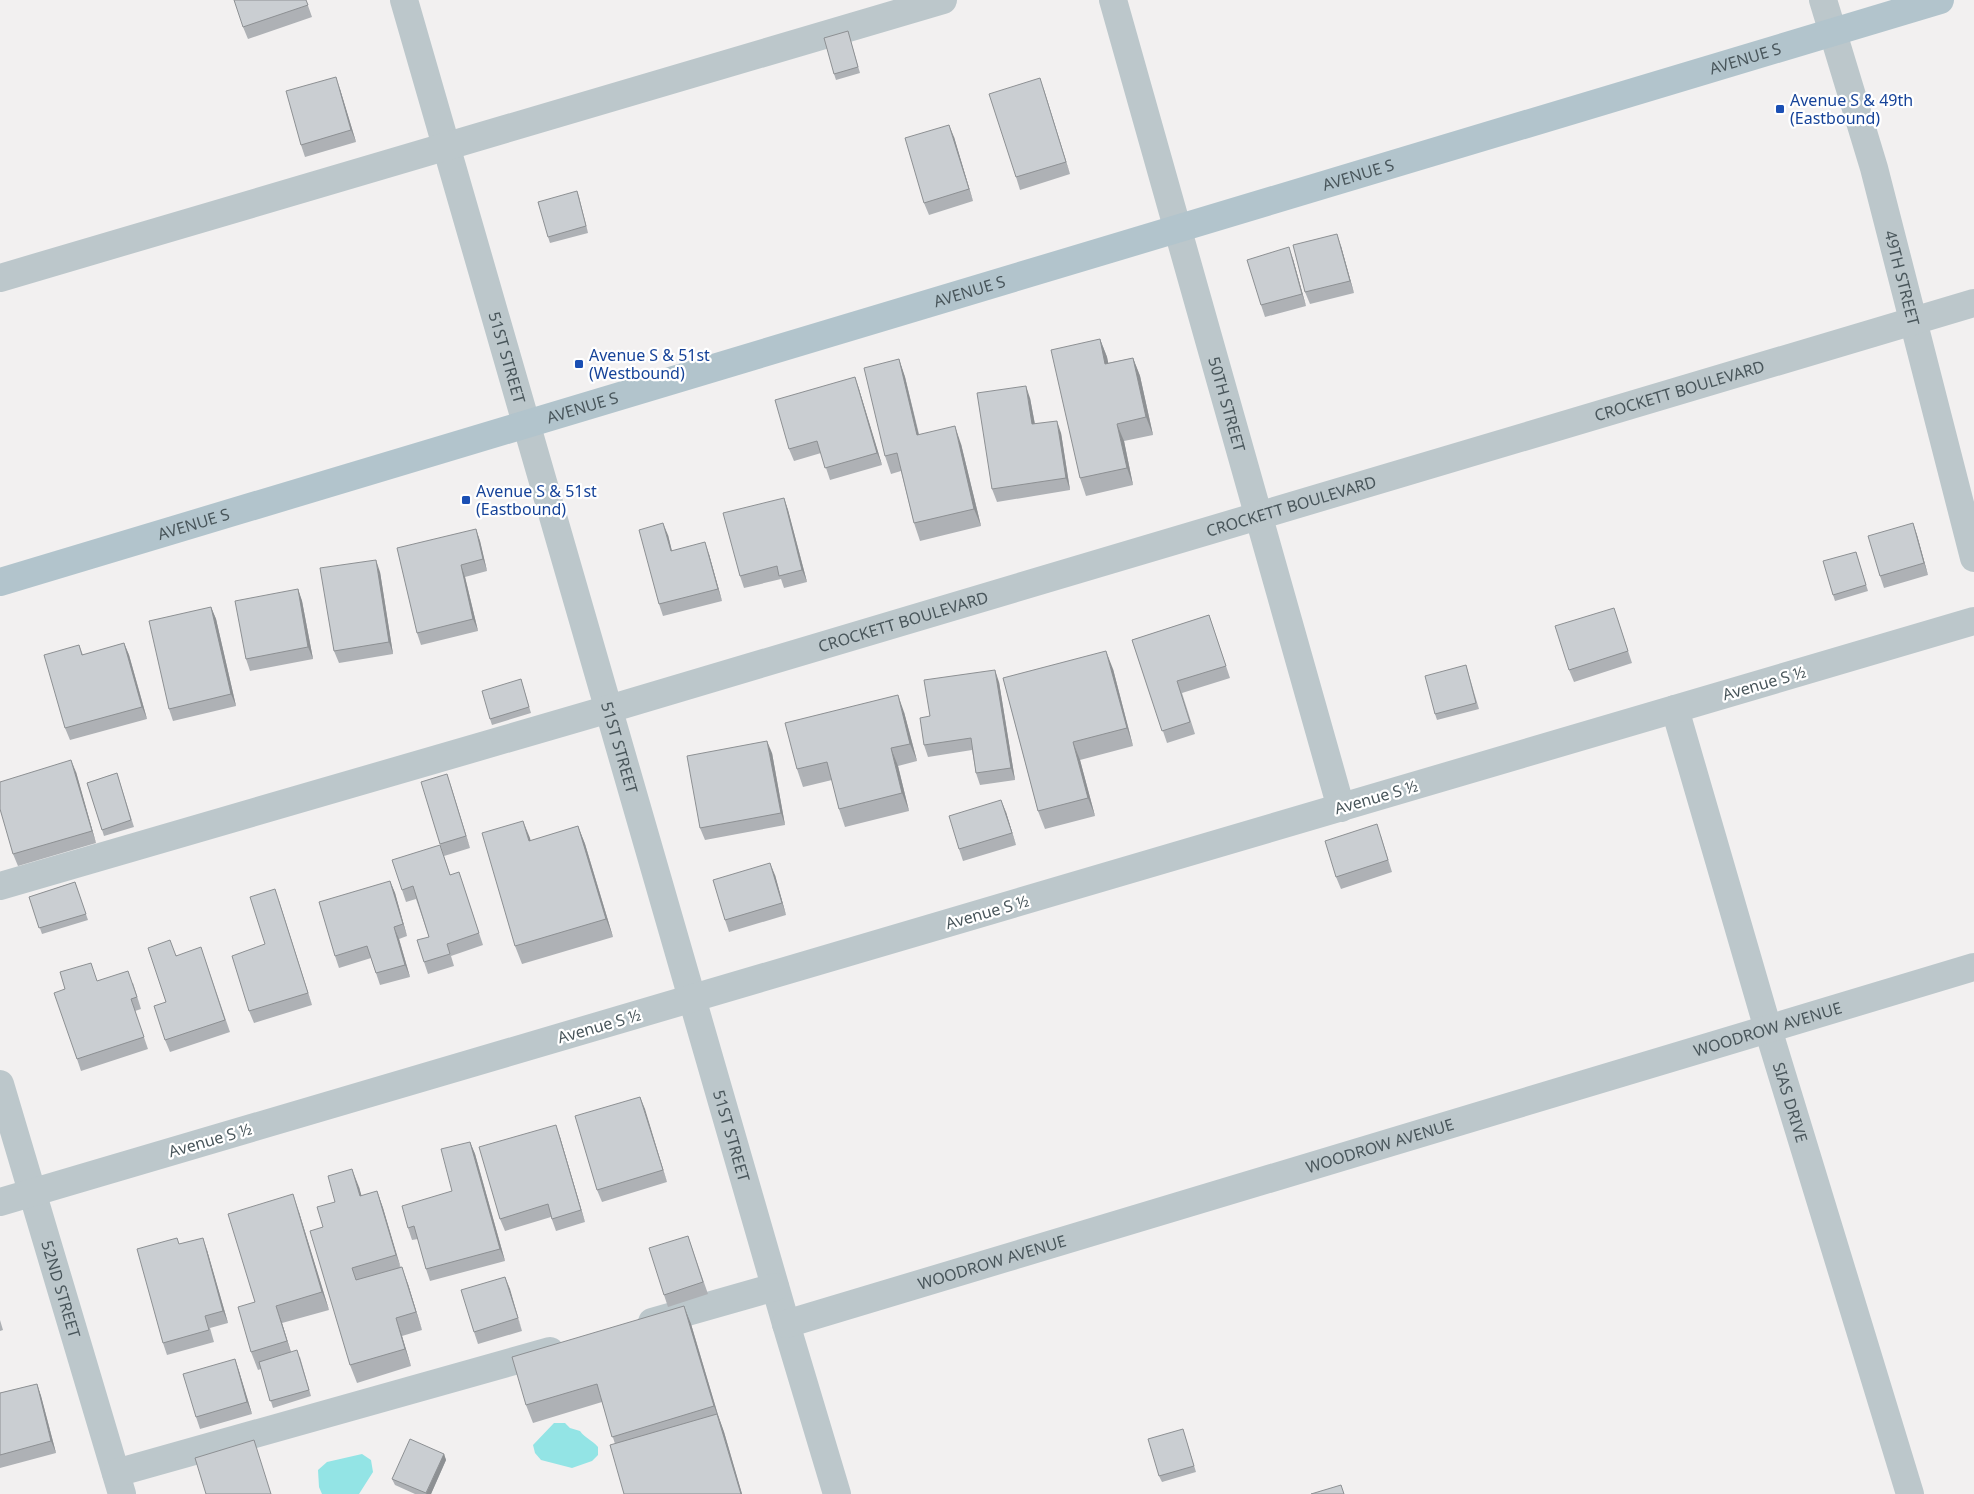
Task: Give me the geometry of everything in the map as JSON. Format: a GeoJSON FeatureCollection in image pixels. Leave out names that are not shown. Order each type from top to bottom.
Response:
{"type":"FeatureCollection","features":[{"type":"Feature","properties":{"kind":"main road","name":"AVENUE S"},"geometry":{"type":"LineString","coordinates":[[0,582],[1940,0]]}},
{"type":"Feature","properties":{"kind":"street","name":"51ST STREET"},"geometry":{"type":"LineString","coordinates":[[404,0],[775,1288],[837,1494]]}},
{"type":"Feature","properties":{"kind":"street"},"geometry":{"type":"LineString","coordinates":[[0,278],[943,0]]}},
{"type":"Feature","properties":{"kind":"street","name":"50TH STREET"},"geometry":{"type":"LineString","coordinates":[[1113,0],[1341,808]]}},
{"type":"Feature","properties":{"kind":"street","name":"49TH STREET"},"geometry":{"type":"LineString","coordinates":[[1823,0],[1874,168],[1974,558]]}},
{"type":"Feature","properties":{"kind":"street","name":"CROCKETT BOULEVARD"},"geometry":{"type":"LineString","coordinates":[[0,886],[609,709],[1974,302]]}},
{"type":"Feature","properties":{"kind":"street","name":"Avenue S ½"},"geometry":{"type":"LineString","coordinates":[[0,1202],[1974,621]]}},
{"type":"Feature","properties":{"kind":"street","name":"SIAS DRIVE"},"geometry":{"type":"LineString","coordinates":[[1675,709],[1768,1029],[1910,1494]]}},
{"type":"Feature","properties":{"kind":"street","name":"WOODROW AVENUE"},"geometry":{"type":"LineString","coordinates":[[786,1324],[1974,967]]}},
{"type":"Feature","properties":{"kind":"street","name":"52ND STREET"},"geometry":{"type":"LineString","coordinates":[[0,1084],[119,1484]]}},
{"type":"Feature","properties":{"kind":"street"},"geometry":{"type":"LineString","coordinates":[[632,1328],[775,1288]]}},
{"type":"Feature","properties":{"kind":"street"},"geometry":{"type":"LineString","coordinates":[[119,1484],[574,1344]]}},
{"type":"Feature","properties":{"kind":"water"},"geometry":{"type":"Polygon","coordinates":[[[554,1423],[565,1423],[570,1428],[580,1431],[598,1447],[598,1455],[592,1461],[572,1468],[541,1460],[535,1453],[533,1445],[554,1423]]]}},
{"type":"Feature","properties":{"kind":"water"},"geometry":{"type":"Polygon","coordinates":[[[362,1454],[371,1460],[373,1472],[359,1494],[322,1494],[319,1487],[318,1470],[327,1462],[362,1454]]]}},
{"type":"Feature","properties":{"kind":"building"},"geometry":{"type":"Polygon","coordinates":[[[234,0],[306,0],[308,5],[243,27],[234,0]]]}},
{"type":"Feature","properties":{"kind":"building"},"geometry":{"type":"Polygon","coordinates":[[[848,31],[858,67],[834,74],[824,38],[848,31]]]}},
{"type":"Feature","properties":{"kind":"building"},"geometry":{"type":"Polygon","coordinates":[[[336,77],[351,130],[301,145],[286,91],[336,77]]]}},
{"type":"Feature","properties":{"kind":"building"},"geometry":{"type":"Polygon","coordinates":[[[1040,78],[1066,162],[1016,177],[989,94],[1040,78]]]}},
{"type":"Feature","properties":{"kind":"building"},"geometry":{"type":"Polygon","coordinates":[[[949,125],[969,189],[924,203],[905,138],[949,125]]]}},
{"type":"Feature","properties":{"kind":"building"},"geometry":{"type":"Polygon","coordinates":[[[577,191],[586,226],[548,237],[538,202],[577,191]]]}},
{"type":"Feature","properties":{"kind":"building"},"geometry":{"type":"Polygon","coordinates":[[[1337,234],[1350,281],[1305,292],[1293,245],[1337,234]]]}},
{"type":"Feature","properties":{"kind":"building"},"geometry":{"type":"Polygon","coordinates":[[[1289,247],[1302,294],[1261,305],[1247,260],[1289,247]]]}},
{"type":"Feature","properties":{"kind":"building"},"geometry":{"type":"Polygon","coordinates":[[[1100,339],[1105,364],[1133,358],[1146,417],[1117,424],[1127,468],[1080,478],[1051,350],[1100,339]]]}},
{"type":"Feature","properties":{"kind":"building"},"geometry":{"type":"Polygon","coordinates":[[[899,359],[917,435],[955,426],[974,509],[914,523],[897,453],[885,456],[864,368],[899,359]]]}},
{"type":"Feature","properties":{"kind":"building"},"geometry":{"type":"Polygon","coordinates":[[[855,377],[877,453],[825,468],[817,441],[789,449],[775,400],[855,377]]]}},
{"type":"Feature","properties":{"kind":"building"},"geometry":{"type":"Polygon","coordinates":[[[1026,386],[1032,424],[1057,421],[1066,478],[992,489],[977,393],[1026,386]]]}},
{"type":"Feature","properties":{"kind":"building"},"geometry":{"type":"Polygon","coordinates":[[[784,498],[802,570],[779,576],[777,566],[740,576],[723,513],[784,498]]]}},
{"type":"Feature","properties":{"kind":"building"},"geometry":{"type":"Polygon","coordinates":[[[663,523],[671,551],[705,542],[718,589],[659,604],[639,530],[663,523]]]}},
{"type":"Feature","properties":{"kind":"building"},"geometry":{"type":"Polygon","coordinates":[[[1913,523],[1924,563],[1880,576],[1868,536],[1913,523]]]}},
{"type":"Feature","properties":{"kind":"building"},"geometry":{"type":"Polygon","coordinates":[[[476,529],[483,559],[461,565],[473,619],[417,633],[397,548],[476,529]]]}},
{"type":"Feature","properties":{"kind":"building"},"geometry":{"type":"Polygon","coordinates":[[[1856,552],[1866,585],[1833,595],[1823,561],[1856,552]]]}},
{"type":"Feature","properties":{"kind":"building"},"geometry":{"type":"Polygon","coordinates":[[[376,560],[389,642],[334,651],[320,568],[376,560]]]}},
{"type":"Feature","properties":{"kind":"building"},"geometry":{"type":"Polygon","coordinates":[[[298,589],[308,647],[246,659],[235,601],[298,589]]]}},
{"type":"Feature","properties":{"kind":"building"},"geometry":{"type":"Polygon","coordinates":[[[211,607],[231,694],[169,709],[149,621],[211,607]]]}},
{"type":"Feature","properties":{"kind":"building"},"geometry":{"type":"Polygon","coordinates":[[[1614,608],[1628,651],[1569,670],[1555,626],[1614,608]]]}},
{"type":"Feature","properties":{"kind":"building"},"geometry":{"type":"Polygon","coordinates":[[[1209,615],[1226,666],[1177,681],[1190,722],[1162,731],[1132,640],[1209,615]]]}},
{"type":"Feature","properties":{"kind":"building"},"geometry":{"type":"Polygon","coordinates":[[[124,643],[142,707],[65,728],[44,655],[79,645],[82,655],[124,643]]]}},
{"type":"Feature","properties":{"kind":"building"},"geometry":{"type":"Polygon","coordinates":[[[1106,651],[1127,728],[1073,742],[1088,798],[1038,811],[1003,678],[1106,651]]]}},
{"type":"Feature","properties":{"kind":"building"},"geometry":{"type":"Polygon","coordinates":[[[1466,665],[1476,703],[1435,714],[1425,676],[1466,665]]]}},
{"type":"Feature","properties":{"kind":"building"},"geometry":{"type":"Polygon","coordinates":[[[995,670],[1011,768],[976,773],[971,738],[924,745],[920,718],[930,716],[924,680],[995,670]]]}},
{"type":"Feature","properties":{"kind":"building"},"geometry":{"type":"Polygon","coordinates":[[[521,679],[529,707],[490,719],[482,691],[521,679]]]}},
{"type":"Feature","properties":{"kind":"building"},"geometry":{"type":"Polygon","coordinates":[[[898,695],[910,744],[891,748],[902,793],[839,809],[827,762],[797,769],[785,723],[898,695]]]}},
{"type":"Feature","properties":{"kind":"building"},"geometry":{"type":"Polygon","coordinates":[[[767,741],[781,813],[700,828],[687,756],[767,741]]]}},
{"type":"Feature","properties":{"kind":"building"},"geometry":{"type":"Polygon","coordinates":[[[71,760],[92,831],[13,854],[0,809],[0,782],[71,760]]]}},
{"type":"Feature","properties":{"kind":"building"},"geometry":{"type":"Polygon","coordinates":[[[117,773],[131,820],[102,830],[87,783],[117,773]]]}},
{"type":"Feature","properties":{"kind":"building"},"geometry":{"type":"Polygon","coordinates":[[[447,774],[466,836],[440,844],[421,782],[447,774]]]}},
{"type":"Feature","properties":{"kind":"building"},"geometry":{"type":"Polygon","coordinates":[[[1001,800],[1012,833],[959,849],[949,816],[1001,800]]]}},
{"type":"Feature","properties":{"kind":"building"},"geometry":{"type":"Polygon","coordinates":[[[523,821],[529,841],[578,826],[606,919],[515,946],[482,833],[523,821]]]}},
{"type":"Feature","properties":{"kind":"building"},"geometry":{"type":"Polygon","coordinates":[[[1377,824],[1388,860],[1336,877],[1325,841],[1377,824]]]}},
{"type":"Feature","properties":{"kind":"building"},"geometry":{"type":"Polygon","coordinates":[[[440,845],[450,875],[459,872],[479,933],[447,944],[450,954],[424,962],[417,940],[429,937],[413,886],[402,890],[392,860],[440,845]]]}},
{"type":"Feature","properties":{"kind":"building"},"geometry":{"type":"Polygon","coordinates":[[[770,863],[782,903],[725,920],[713,880],[770,863]]]}},
{"type":"Feature","properties":{"kind":"building"},"geometry":{"type":"Polygon","coordinates":[[[390,881],[403,924],[394,927],[405,965],[376,973],[367,946],[335,956],[319,902],[390,881]]]}},
{"type":"Feature","properties":{"kind":"building"},"geometry":{"type":"Polygon","coordinates":[[[75,882],[86,914],[39,928],[29,897],[75,882]]]}},
{"type":"Feature","properties":{"kind":"building"},"geometry":{"type":"Polygon","coordinates":[[[275,889],[308,993],[249,1011],[232,956],[265,944],[250,897],[275,889]]]}},
{"type":"Feature","properties":{"kind":"building"},"geometry":{"type":"Polygon","coordinates":[[[170,940],[176,956],[201,947],[225,1020],[165,1040],[154,1006],[166,1002],[148,948],[170,940]]]}},
{"type":"Feature","properties":{"kind":"building"},"geometry":{"type":"Polygon","coordinates":[[[91,963],[97,981],[128,971],[137,997],[131,999],[144,1037],[77,1059],[54,993],[65,989],[60,972],[91,963]]]}},
{"type":"Feature","properties":{"kind":"building"},"geometry":{"type":"Polygon","coordinates":[[[640,1097],[663,1170],[597,1190],[575,1116],[640,1097]]]}},
{"type":"Feature","properties":{"kind":"building"},"geometry":{"type":"Polygon","coordinates":[[[556,1125],[581,1210],[552,1219],[548,1204],[500,1219],[479,1147],[556,1125]]]}},
{"type":"Feature","properties":{"kind":"building"},"geometry":{"type":"Polygon","coordinates":[[[470,1142],[500,1249],[426,1269],[414,1226],[408,1228],[402,1206],[452,1191],[441,1149],[470,1142]]]}},
{"type":"Feature","properties":{"kind":"building"},"geometry":{"type":"Polygon","coordinates":[[[352,1169],[360,1196],[377,1191],[396,1255],[352,1268],[356,1280],[402,1267],[416,1312],[396,1318],[405,1349],[350,1365],[310,1231],[323,1227],[317,1207],[335,1202],[328,1176],[352,1169]]]}},
{"type":"Feature","properties":{"kind":"building"},"geometry":{"type":"Polygon","coordinates":[[[293,1194],[322,1292],[276,1306],[287,1341],[251,1352],[238,1307],[255,1302],[228,1214],[293,1194]]]}},
{"type":"Feature","properties":{"kind":"building"},"geometry":{"type":"Polygon","coordinates":[[[688,1236],[703,1282],[664,1295],[649,1248],[688,1236]]]}},
{"type":"Feature","properties":{"kind":"building"},"geometry":{"type":"Polygon","coordinates":[[[177,1238],[179,1244],[203,1238],[223,1311],[205,1316],[209,1330],[163,1343],[137,1249],[177,1238]]]}},
{"type":"Feature","properties":{"kind":"building"},"geometry":{"type":"Polygon","coordinates":[[[505,1277],[518,1318],[474,1332],[461,1290],[505,1277]]]}},
{"type":"Feature","properties":{"kind":"building"},"geometry":{"type":"Polygon","coordinates":[[[684,1306],[714,1406],[612,1437],[597,1384],[526,1405],[512,1357],[684,1306]]]}},
{"type":"Feature","properties":{"kind":"building"},"geometry":{"type":"Polygon","coordinates":[[[297,1350],[309,1390],[270,1401],[259,1362],[297,1350]]]}},
{"type":"Feature","properties":{"kind":"building"},"geometry":{"type":"Polygon","coordinates":[[[235,1359],[247,1402],[196,1417],[183,1374],[235,1359]]]}},
{"type":"Feature","properties":{"kind":"building"},"geometry":{"type":"Polygon","coordinates":[[[37,1384],[51,1441],[0,1455],[0,1393],[37,1384]]]}},
{"type":"Feature","properties":{"kind":"building"},"geometry":{"type":"Polygon","coordinates":[[[717,1414],[741,1494],[624,1494],[610,1445],[717,1414]]]}},
{"type":"Feature","properties":{"kind":"building"},"geometry":{"type":"Polygon","coordinates":[[[1183,1429],[1194,1466],[1159,1476],[1148,1439],[1183,1429]]]}},
{"type":"Feature","properties":{"kind":"building"},"geometry":{"type":"Polygon","coordinates":[[[410,1439],[444,1454],[426,1493],[392,1479],[410,1439]]]}},
{"type":"Feature","properties":{"kind":"building"},"geometry":{"type":"Polygon","coordinates":[[[254,1440],[271,1494],[206,1494],[195,1458],[254,1440]]]}},
{"type":"Feature","properties":{"kind":"building"},"geometry":{"type":"Polygon","coordinates":[[[1341,1485],[1344,1494],[1311,1494],[1341,1485]]]}},
{"type":"Feature","properties":{"kind":"place","name":"Avenue S & 49th (Eastbound)"},"geometry":{"type":"Point","coordinates":[1780,109]}},
{"type":"Feature","properties":{"kind":"place","name":"Avenue S & 51st (Westbound)"},"geometry":{"type":"Point","coordinates":[579,364]}},
{"type":"Feature","properties":{"kind":"place","name":"Avenue S & 51st (Eastbound)"},"geometry":{"type":"Point","coordinates":[466,500]}}]}
